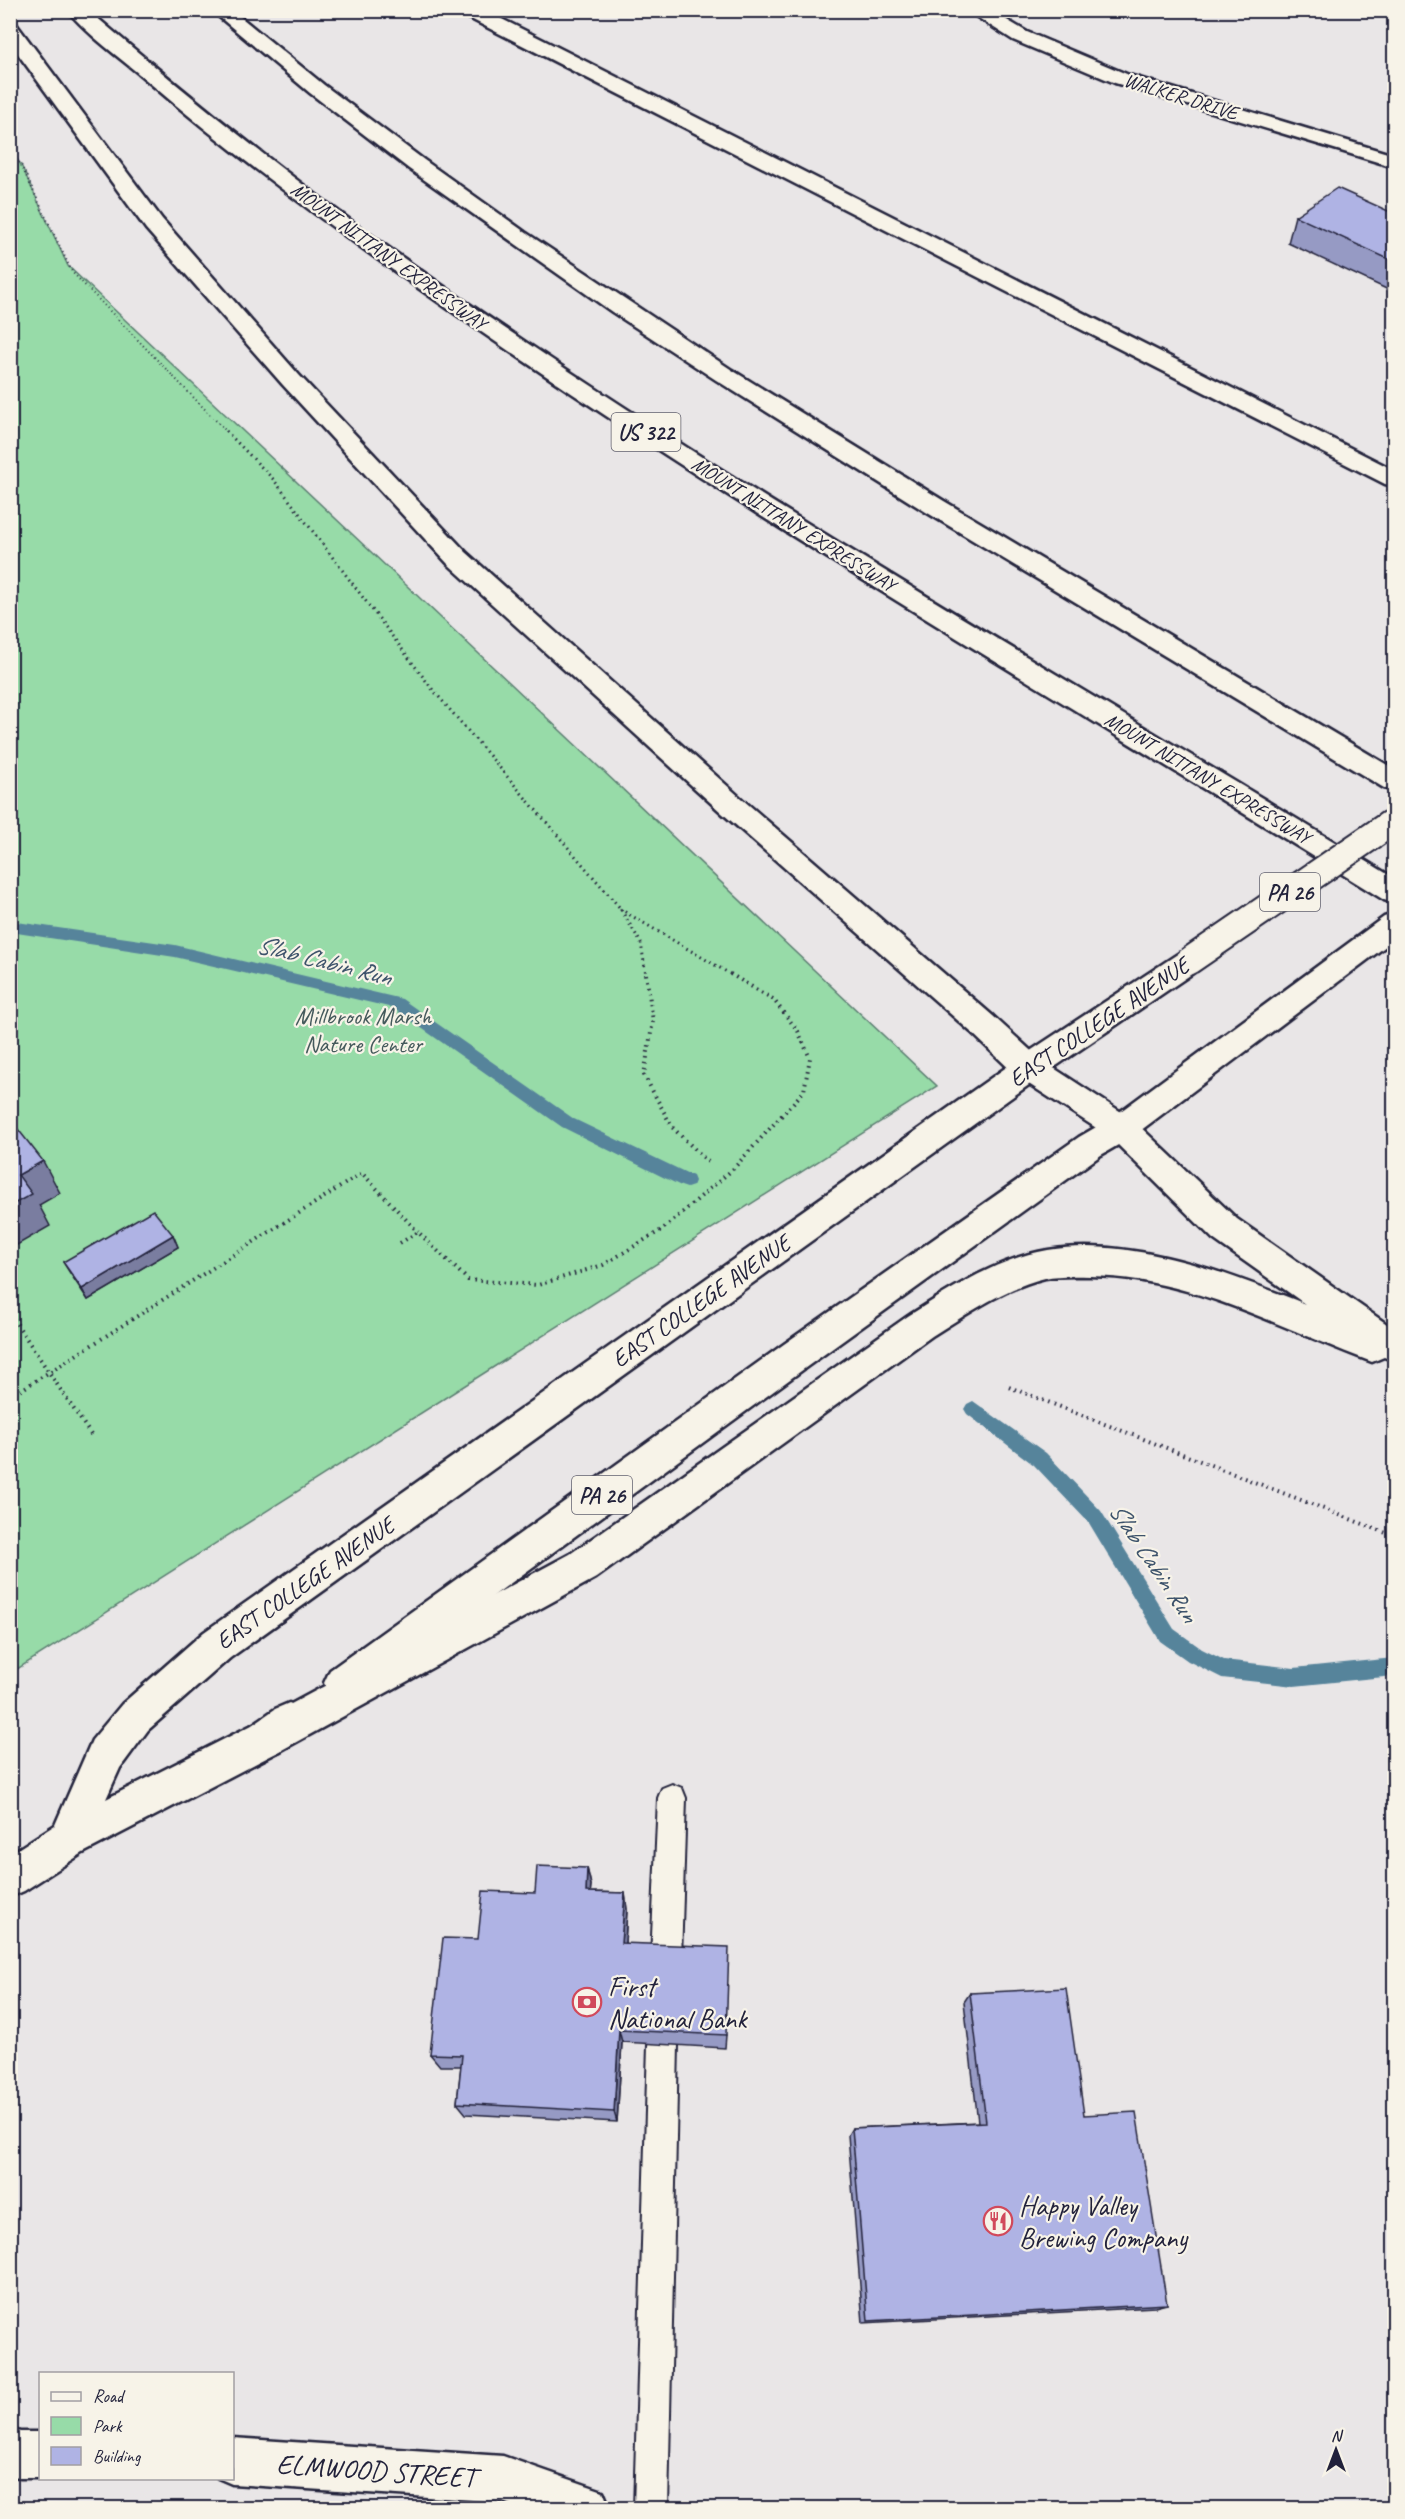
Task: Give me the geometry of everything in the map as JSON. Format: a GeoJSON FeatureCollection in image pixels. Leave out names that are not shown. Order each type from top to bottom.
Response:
{"type":"FeatureCollection","features":[{"type":"Feature","properties":{"kind":"main road","name":"MOUNT NITTANY EXPRESSWAY"},"geometry":{"type":"LineString","coordinates":[[76,10],[192,109],[357,235],[535,360],[727,484],[1395,892]]}},
{"type":"Feature","properties":{"kind":"main road"},"geometry":{"type":"LineString","coordinates":[[220,10],[309,85],[609,302],[849,455],[1395,781]]}},
{"type":"Feature","properties":{"kind":"main road"},"geometry":{"type":"LineString","coordinates":[[468,10],[1395,479]]}},
{"type":"Feature","properties":{"kind":"main road","name":"WALKER DRIVE"},"geometry":{"type":"LineString","coordinates":[[975,10],[1040,45],[1122,79],[1395,161]]}},
{"type":"Feature","properties":{"kind":"main road"},"geometry":{"type":"LineString","coordinates":[[10,29],[154,224],[291,380],[457,558],[732,807],[982,1024],[1029,1068],[1121,1128],[1226,1229],[1376,1336],[1395,1346]]}},
{"type":"Feature","properties":{"kind":"main road","name":"EAST COLLEGE AVENUE"},"geometry":{"type":"LineString","coordinates":[[69,1839],[106,1754],[135,1717],[217,1645],[1029,1068],[1395,821]]}},
{"type":"Feature","properties":{"kind":"main road","name":"PA 26"},"geometry":{"type":"LineString","coordinates":[[10,1877],[69,1839],[266,1738],[796,1355],[1090,1146],[1121,1128],[1395,925]]}},
{"type":"Feature","properties":{"kind":"main road"},"geometry":{"type":"LineString","coordinates":[[266,1738],[583,1566],[920,1326],[969,1295],[1005,1277],[1045,1264],[1114,1262],[1154,1269],[1204,1283],[1273,1307],[1395,1356]]}},
{"type":"Feature","properties":{"kind":"main road"},"geometry":{"type":"LineString","coordinates":[[10,2451],[20,2455],[39,2455]]}},
{"type":"Feature","properties":{"kind":"main road","name":"ELMWOOD STREET"},"geometry":{"type":"LineString","coordinates":[[234,2461],[503,2479],[586,2508]]}},
{"type":"Feature","properties":{"kind":"lane"},"geometry":{"type":"LineString","coordinates":[[666,1959],[672,1798]]}},
{"type":"Feature","properties":{"kind":"lane"},"geometry":{"type":"LineString","coordinates":[[651,2508],[663,2045]]}},
{"type":"Feature","properties":{"kind":"path"},"geometry":{"type":"LineString","coordinates":[[10,149],[21,165],[72,272],[274,480],[433,690],[620,908],[641,943],[653,1022],[644,1075],[672,1127],[708,1162]]}},
{"type":"Feature","properties":{"kind":"path"},"geometry":{"type":"LineString","coordinates":[[10,1397],[362,1173],[418,1233],[468,1280],[538,1286],[603,1265],[663,1229],[733,1169],[804,1091],[810,1058],[798,1031],[773,999],[620,908]]}},
{"type":"Feature","properties":{"kind":"path"},"geometry":{"type":"LineString","coordinates":[[400,1243],[418,1233]]}},
{"type":"Feature","properties":{"kind":"path"},"geometry":{"type":"LineString","coordinates":[[10,1314],[91,1435]]}},
{"type":"Feature","properties":{"kind":"path"},"geometry":{"type":"LineString","coordinates":[[1009,1387],[1395,1536]]}},
{"type":"Feature","properties":{"kind":"green space","name":"Millbrook Marsh Nature Center"},"geometry":{"type":"Polygon","coordinates":[[[10,149],[21,165],[68,266],[937,1086],[11,1673],[10,149]]]}},
{"type":"Feature","properties":{"kind":"building"},"geometry":{"type":"Polygon","coordinates":[[[1337,188],[1395,214],[1395,262],[1295,216],[1337,188]]]}},
{"type":"Feature","properties":{"kind":"building"},"geometry":{"type":"Polygon","coordinates":[[[10,1119],[43,1161],[18,1175],[32,1194],[10,1206],[10,1119]]]}},
{"type":"Feature","properties":{"kind":"building"},"geometry":{"type":"Polygon","coordinates":[[[153,1210],[173,1235],[82,1289],[63,1262],[153,1210]]]}},
{"type":"Feature","properties":{"kind":"building","name":"First National Bank"},"geometry":{"type":"Polygon","coordinates":[[[537,1866],[587,1868],[586,1892],[625,1893],[621,1943],[729,1947],[726,2035],[619,2030],[614,2112],[457,2103],[462,2055],[430,2054],[443,1938],[478,1939],[483,1891],[535,1893],[537,1866]]]}},
{"type":"Feature","properties":{"kind":"building","name":"Happy Valley Brewing Company"},"geometry":{"type":"Polygon","coordinates":[[[1066,1988],[1084,2115],[1136,2112],[1167,2304],[868,2321],[852,2128],[986,2122],[970,1993],[1066,1988]]]}},
{"type":"Feature","properties":{"kind":"waterway","name":"Slab Cabin Run"},"geometry":{"type":"LineString","coordinates":[[10,926],[175,951],[397,1003],[568,1123],[687,1181]]}},
{"type":"Feature","properties":{"kind":"waterway","name":"Slab Cabin Run"},"geometry":{"type":"LineString","coordinates":[[973,1409],[1040,1459],[1095,1517],[1167,1635],[1195,1655],[1222,1669],[1294,1677],[1394,1667]]}},
{"type":"Feature","properties":{"kind":"place","name":"First National Bank"},"geometry":{"type":"Point","coordinates":[587,2002]}},
{"type":"Feature","properties":{"kind":"place","name":"Happy Valley Brewing Company"},"geometry":{"type":"Point","coordinates":[998,2221]}}]}
